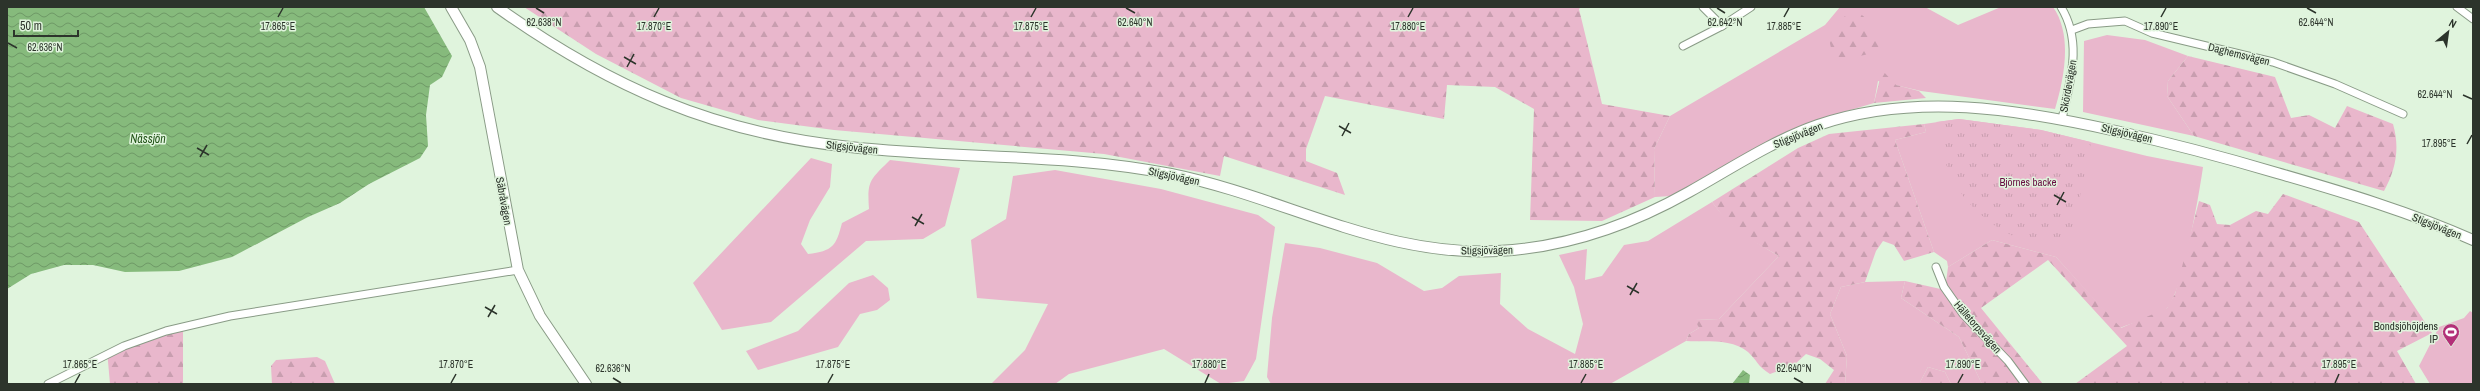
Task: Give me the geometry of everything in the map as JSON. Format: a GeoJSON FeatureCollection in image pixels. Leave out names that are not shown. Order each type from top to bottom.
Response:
{"type":"FeatureCollection","features":[{"type":"Feature","properties":{"kind":"main road","name":"Säbråvägen"},"geometry":{"type":"LineString","coordinates":[[451,7],[470,40],[480,67],[518,270],[540,316],[586,384]]}},
{"type":"Feature","properties":{"kind":"main road","name":"Stigsjövägen"},"geometry":{"type":"LineString","coordinates":[[497,7],[550,44],[609,78],[667,104],[730,126],[765,134],[854,148],[1056,159],[1132,167],[1216,185],[1378,239],[1446,251],[1493,252],[1538,248],[1599,234],[1668,204],[1772,145],[1798,133],[1850,116],[1900,108],[1945,106],[2005,110],[2062,119],[2143,136],[2247,163],[2391,208],[2473,240]]}},
{"type":"Feature","properties":{"kind":"street"},"geometry":{"type":"LineString","coordinates":[[1703,7],[1722,26]]}},
{"type":"Feature","properties":{"kind":"street"},"geometry":{"type":"LineString","coordinates":[[1683,46],[1722,26],[1750,7]]}},
{"type":"Feature","properties":{"kind":"street","name":"Skördevägen"},"geometry":{"type":"LineString","coordinates":[[2061,7],[2072,30],[2074,62],[2062,119]]}},
{"type":"Feature","properties":{"kind":"street"},"geometry":{"type":"LineString","coordinates":[[2457,7],[2473,19]]}},
{"type":"Feature","properties":{"kind":"street","name":"Daghemsvägen"},"geometry":{"type":"LineString","coordinates":[[2072,30],[2088,24],[2125,21],[2152,33],[2272,62],[2335,84],[2403,114]]}},
{"type":"Feature","properties":{"kind":"street","name":"Hälletorpsvägen"},"geometry":{"type":"LineString","coordinates":[[1936,267],[1944,287],[1963,314],[2008,361],[2025,384]]}},
{"type":"Feature","properties":{"kind":"street"},"geometry":{"type":"LineString","coordinates":[[48,384],[124,346],[179,328],[230,316],[518,270]]}},
{"type":"Feature","properties":{"kind":"green space"},"geometry":{"type":"Polygon","coordinates":[[[524,7],[1581,7],[1579,9],[1602,104],[1670,116],[1654,149],[1655,197],[1602,221],[1530,220],[1534,109],[1495,87],[1447,85],[1444,119],[1325,96],[1306,149],[1306,161],[1337,173],[1345,195],[1224,156],[1220,176],[1104,154],[834,130],[758,120],[681,98],[596,54],[524,7]]]}},
{"type":"Feature","properties":{"kind":"green space"},"geometry":{"type":"Polygon","coordinates":[[[1840,7],[1925,7],[1958,25],[2001,7],[2053,7],[2059,18],[2065,44],[2064,71],[2055,109],[1921,91],[1878,81],[1874,103],[1820,119],[1671,196],[1655,197],[1654,149],[1670,116],[1825,25],[1840,7]]]}},
{"type":"Feature","properties":{"kind":"green space"},"geometry":{"type":"Polygon","coordinates":[[[1857,11],[1868,20],[1879,47],[1877,52],[1834,62],[1828,34],[1847,14],[1857,11]]]}},
{"type":"Feature","properties":{"kind":"green space"},"geometry":{"type":"Polygon","coordinates":[[[2107,35],[2145,40],[2188,56],[2168,81],[2167,96],[2194,136],[2083,112],[2084,41],[2107,35]]]}},
{"type":"Feature","properties":{"kind":"green space"},"geometry":{"type":"Polygon","coordinates":[[[2188,56],[2275,77],[2291,118],[2309,115],[2335,128],[2347,106],[2393,124],[2396,142],[2396,158],[2384,191],[2194,136],[2167,96],[2168,81],[2188,56]]]}},
{"type":"Feature","properties":{"kind":"green space"},"geometry":{"type":"Polygon","coordinates":[[[1882,70],[1896,85],[1919,91],[1926,98],[1874,103],[1882,70]]]}},
{"type":"Feature","properties":{"kind":"green space"},"geometry":{"type":"Polygon","coordinates":[[[1959,119],[2041,130],[2147,156],[2203,167],[2184,265],[2172,300],[2166,309],[2150,317],[2120,328],[2056,257],[1992,240],[1948,267],[1947,261],[1934,252],[1895,140],[1926,132],[1924,124],[1959,119]]]}},
{"type":"Feature","properties":{"kind":"green space","name":"Björnes backe"},"geometry":{"type":"Polygon","coordinates":[[[1959,119],[2041,130],[2091,142],[2073,231],[2049,241],[2033,242],[2009,234],[1985,218],[1975,209],[1959,190],[1941,151],[1946,131],[1936,122],[1959,119]]]}},
{"type":"Feature","properties":{"kind":"green space"},"geometry":{"type":"Polygon","coordinates":[[[1924,124],[1926,132],[1895,140],[1934,252],[1904,261],[1894,245],[1883,241],[1876,251],[1865,282],[1841,287],[1830,314],[1847,356],[1845,384],[1825,384],[1834,370],[1820,359],[1806,354],[1794,365],[1770,374],[1742,348],[1727,343],[1686,341],[1689,334],[1699,328],[1695,320],[1719,319],[1779,256],[1742,235],[1724,218],[1712,202],[1798,148],[1829,134],[1924,124]]]}},
{"type":"Feature","properties":{"kind":"green space"},"geometry":{"type":"Polygon","coordinates":[[[811,158],[832,164],[830,187],[810,220],[801,244],[808,254],[828,249],[838,237],[842,223],[869,209],[869,186],[871,181],[890,160],[960,168],[945,226],[923,239],[866,241],[771,322],[722,330],[693,283],[811,158]]]}},
{"type":"Feature","properties":{"kind":"green space"},"geometry":{"type":"Polygon","coordinates":[[[1055,170],[1161,189],[1258,215],[1275,227],[1256,359],[1244,381],[1221,384],[1164,349],[1069,374],[1055,384],[991,384],[1025,350],[1048,304],[977,298],[971,240],[1006,219],[1013,176],[1055,170]]]}},
{"type":"Feature","properties":{"kind":"green space"},"geometry":{"type":"Polygon","coordinates":[[[2283,194],[2359,222],[2432,333],[2397,351],[2416,384],[2075,384],[2127,346],[2048,260],[1981,308],[2043,384],[1982,384],[1959,337],[1901,298],[1905,281],[1945,290],[1948,267],[1992,240],[2056,257],[2121,328],[2167,308],[2175,294],[2199,201],[2210,205],[2217,224],[2230,225],[2256,211],[2268,214],[2283,194]]]}},
{"type":"Feature","properties":{"kind":"green space"},"geometry":{"type":"Polygon","coordinates":[[[1712,202],[1727,220],[1742,233],[1779,256],[1719,319],[1696,320],[1699,328],[1689,334],[1686,341],[1610,384],[1271,384],[1267,377],[1272,318],[1285,243],[1320,248],[1377,263],[1424,291],[1442,288],[1459,276],[1501,273],[1500,304],[1528,329],[1575,354],[1583,324],[1574,287],[1559,255],[1587,249],[1585,280],[1602,276],[1624,245],[1648,241],[1712,202]]]}},
{"type":"Feature","properties":{"kind":"green space"},"geometry":{"type":"Polygon","coordinates":[[[873,275],[888,288],[890,300],[877,310],[860,314],[838,347],[758,370],[746,351],[798,331],[849,283],[873,275]]]}},
{"type":"Feature","properties":{"kind":"green space"},"geometry":{"type":"Polygon","coordinates":[[[1905,281],[1901,298],[1959,337],[1982,384],[1951,384],[1945,372],[1928,367],[1919,384],[1845,384],[1847,356],[1830,314],[1841,287],[1865,282],[1905,281]]]}},
{"type":"Feature","properties":{"kind":"green space","name":"Bondsjöhöjdens IP"},"geometry":{"type":"Polygon","coordinates":[[[2470,311],[2473,313],[2473,384],[2430,384],[2419,366],[2439,327],[2464,318],[2470,311]]]}},
{"type":"Feature","properties":{"kind":"green space"},"geometry":{"type":"Polygon","coordinates":[[[183,326],[183,384],[110,384],[107,350],[183,326]]]}},
{"type":"Feature","properties":{"kind":"green space"},"geometry":{"type":"Polygon","coordinates":[[[317,357],[325,361],[335,384],[272,384],[271,366],[276,360],[317,357]]]}},
{"type":"Feature","properties":{"kind":"green space"},"geometry":{"type":"Polygon","coordinates":[[[1928,367],[1945,372],[1951,384],[1919,384],[1928,367]]]}},
{"type":"Feature","properties":{"kind":"water","name":"Nässjön"},"geometry":{"type":"Polygon","coordinates":[[[7,7],[424,7],[452,56],[442,77],[430,85],[426,115],[428,146],[420,158],[369,184],[340,203],[308,217],[232,257],[179,271],[125,272],[93,265],[64,265],[31,274],[7,289],[7,7]]]}},
{"type":"Feature","properties":{"kind":"water"},"geometry":{"type":"Polygon","coordinates":[[[1743,370],[1750,375],[1749,384],[1732,384],[1743,370]]]}},
{"type":"Feature","properties":{"kind":"place","name":"Bondsjöhöjdens IP"},"geometry":{"type":"Point","coordinates":[2451,347]}}]}
